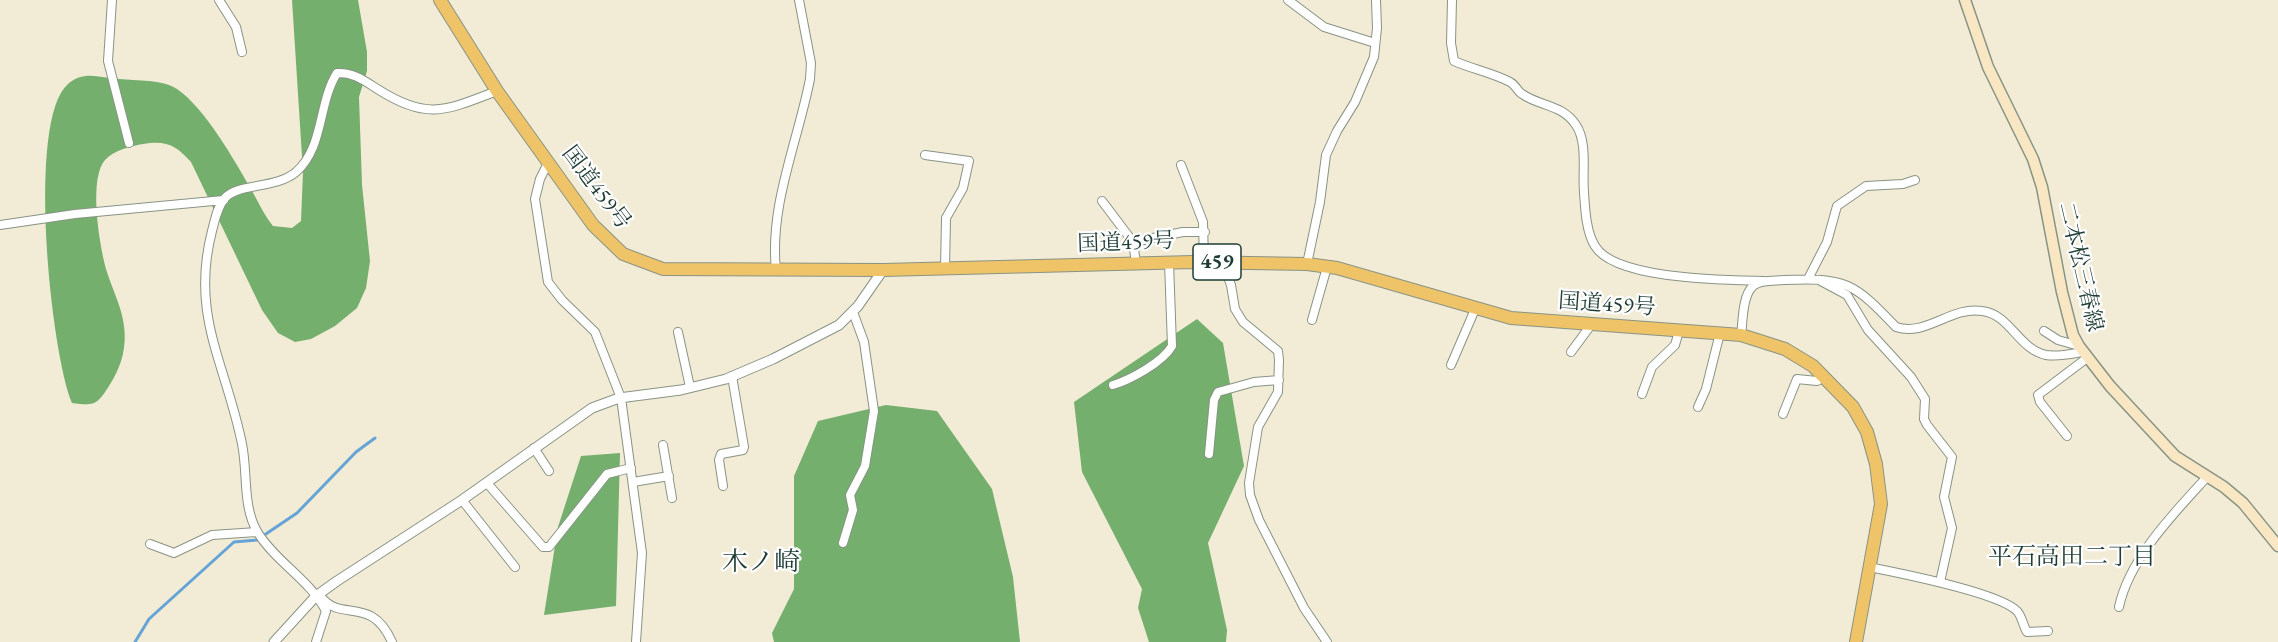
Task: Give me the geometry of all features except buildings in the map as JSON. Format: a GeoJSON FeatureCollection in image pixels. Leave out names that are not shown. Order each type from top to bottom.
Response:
{"type":"FeatureCollection","features":[{"type":"Feature","properties":{"kind":"highway","name":"国道459号"},"geometry":{"type":"LineString","coordinates":[[440,0],[497,91],[593,225],[623,254],[663,269],[883,270],[1169,262],[1307,264],[1327,267],[1511,318],[1741,335],[1785,349],[1825,376],[1844,395],[1862,422],[1876,464],[1881,504],[1856,642]]}},
{"type":"Feature","properties":{"kind":"main road","name":"二本松三春線"},"geometry":{"type":"LineString","coordinates":[[1965,0],[1988,67],[2032,159],[2042,187],[2066,310],[2083,352],[2168,449],[2206,478],[2224,487],[2243,503],[2278,546]]}},
{"type":"Feature","properties":{"kind":"street"},"geometry":{"type":"LineString","coordinates":[[112,0],[108,61],[129,143]]}},
{"type":"Feature","properties":{"kind":"street"},"geometry":{"type":"LineString","coordinates":[[219,0],[236,27],[242,52]]}},
{"type":"Feature","properties":{"kind":"street"},"geometry":{"type":"LineString","coordinates":[[776,270],[775,237],[810,79],[811,63],[799,0]]}},
{"type":"Feature","properties":{"kind":"street"},"geometry":{"type":"LineString","coordinates":[[1288,0],[1324,27],[1375,43]]}},
{"type":"Feature","properties":{"kind":"street"},"geometry":{"type":"LineString","coordinates":[[1307,264],[1320,202],[1326,155],[1337,131],[1355,102],[1374,57],[1376,0]]}},
{"type":"Feature","properties":{"kind":"street"},"geometry":{"type":"LineString","coordinates":[[1452,0],[1451,44],[1454,62],[1509,81],[1520,94],[1558,107],[1577,126],[1583,154],[1584,193],[1590,234],[1599,250],[1627,266],[1647,273],[1714,280],[1818,279],[1851,285],[1862,292],[1896,327],[1921,328],[1960,312],[1984,311],[2003,320],[2035,351],[2056,356],[2083,352]]}},
{"type":"Feature","properties":{"kind":"street"},"geometry":{"type":"LineString","coordinates":[[0,225],[53,216],[224,200],[243,189],[283,181],[306,162],[312,151],[327,92],[337,73],[359,77],[395,100],[416,108],[432,110],[461,104],[497,91]]}},
{"type":"Feature","properties":{"kind":"street"},"geometry":{"type":"LineString","coordinates":[[926,155],[969,161],[963,188],[946,218],[945,269]]}},
{"type":"Feature","properties":{"kind":"street"},"geometry":{"type":"LineString","coordinates":[[549,162],[540,179],[535,199],[548,282],[562,300],[595,332],[621,398],[642,554],[636,642]]}},
{"type":"Feature","properties":{"kind":"street"},"geometry":{"type":"LineString","coordinates":[[1182,165],[1197,201],[1205,231],[1204,262]]}},
{"type":"Feature","properties":{"kind":"street"},"geometry":{"type":"LineString","coordinates":[[1808,279],[1827,242],[1832,216],[1837,206],[1866,186],[1903,184],[1915,180]]}},
{"type":"Feature","properties":{"kind":"street"},"geometry":{"type":"LineString","coordinates":[[224,200],[216,214],[206,254],[205,306],[211,339],[242,442],[247,497],[257,532],[327,604],[359,610],[378,619],[392,642]]}},
{"type":"Feature","properties":{"kind":"street"},"geometry":{"type":"LineString","coordinates":[[1102,201],[1133,242],[1136,263]]}},
{"type":"Feature","properties":{"kind":"street"},"geometry":{"type":"LineString","coordinates":[[1133,242],[1205,231]]}},
{"type":"Feature","properties":{"kind":"street"},"geometry":{"type":"LineString","coordinates":[[1113,385],[1127,381],[1143,371],[1172,346],[1169,262]]}},
{"type":"Feature","properties":{"kind":"street"},"geometry":{"type":"LineString","coordinates":[[1222,262],[1231,285],[1236,309],[1243,322],[1278,351],[1278,392],[1258,427],[1249,483],[1250,495],[1259,520],[1304,608],[1327,642]]}},
{"type":"Feature","properties":{"kind":"street"},"geometry":{"type":"LineString","coordinates":[[1312,320],[1327,267]]}},
{"type":"Feature","properties":{"kind":"street"},"geometry":{"type":"LineString","coordinates":[[274,642],[318,595],[375,555],[462,501],[592,408],[621,398],[690,387],[732,376],[773,359],[839,325],[853,312],[883,270]]}},
{"type":"Feature","properties":{"kind":"street"},"geometry":{"type":"LineString","coordinates":[[1818,279],[1847,295],[1868,330],[1911,377],[1925,399],[1924,419],[1927,425],[1952,457],[1944,497],[1952,528],[1940,582]]}},
{"type":"Feature","properties":{"kind":"street"},"geometry":{"type":"LineString","coordinates":[[1741,335],[1747,295],[1753,286],[1764,281]]}},
{"type":"Feature","properties":{"kind":"street"},"geometry":{"type":"LineString","coordinates":[[1451,365],[1476,307]]}},
{"type":"Feature","properties":{"kind":"street"},"geometry":{"type":"LineString","coordinates":[[843,543],[853,510],[850,495],[864,466],[874,411],[864,342],[853,312]]}},
{"type":"Feature","properties":{"kind":"street"},"geometry":{"type":"LineString","coordinates":[[1570,352],[1591,325]]}},
{"type":"Feature","properties":{"kind":"street"},"geometry":{"type":"LineString","coordinates":[[1642,394],[1652,367],[1675,345],[1679,331]]}},
{"type":"Feature","properties":{"kind":"street"},"geometry":{"type":"LineString","coordinates":[[2044,331],[2083,352]]}},
{"type":"Feature","properties":{"kind":"street"},"geometry":{"type":"LineString","coordinates":[[678,332],[690,387]]}},
{"type":"Feature","properties":{"kind":"street"},"geometry":{"type":"LineString","coordinates":[[1698,407],[1706,389],[1720,333]]}},
{"type":"Feature","properties":{"kind":"street"},"geometry":{"type":"LineString","coordinates":[[2067,436],[2040,402],[2038,395],[2083,352]]}},
{"type":"Feature","properties":{"kind":"street"},"geometry":{"type":"LineString","coordinates":[[723,486],[718,460],[721,454],[743,450],[744,447],[732,376]]}},
{"type":"Feature","properties":{"kind":"street"},"geometry":{"type":"LineString","coordinates":[[1783,414],[1797,379],[1817,381],[1825,376]]}},
{"type":"Feature","properties":{"kind":"street"},"geometry":{"type":"LineString","coordinates":[[1209,454],[1214,400],[1218,392],[1254,381],[1279,380]]}},
{"type":"Feature","properties":{"kind":"street"},"geometry":{"type":"LineString","coordinates":[[663,446],[672,498]]}},
{"type":"Feature","properties":{"kind":"street"},"geometry":{"type":"LineString","coordinates":[[534,448],[549,471]]}},
{"type":"Feature","properties":{"kind":"street"},"geometry":{"type":"LineString","coordinates":[[487,483],[543,547],[549,547],[607,474],[631,468]]}},
{"type":"Feature","properties":{"kind":"street"},"geometry":{"type":"LineString","coordinates":[[633,482],[669,476]]}},
{"type":"Feature","properties":{"kind":"street"},"geometry":{"type":"LineString","coordinates":[[2119,606],[2138,561],[2206,478]]}},
{"type":"Feature","properties":{"kind":"street"},"geometry":{"type":"LineString","coordinates":[[462,501],[515,567]]}},
{"type":"Feature","properties":{"kind":"street"},"geometry":{"type":"LineString","coordinates":[[150,544],[174,553],[212,535],[257,532]]}},
{"type":"Feature","properties":{"kind":"street"},"geometry":{"type":"LineString","coordinates":[[1869,567],[1940,582],[1983,596],[2016,610],[2027,632],[2048,631]]}},
{"type":"Feature","properties":{"kind":"street"},"geometry":{"type":"LineString","coordinates":[[316,642],[326,616],[318,595]]}},
{"type":"Feature","properties":{"kind":"green space"},"geometry":{"type":"Polygon","coordinates":[[[292,0],[358,0],[367,52],[367,71],[359,97],[362,185],[370,261],[366,288],[357,308],[335,326],[311,339],[295,342],[278,333],[262,310],[191,162],[180,151],[164,143],[143,144],[123,149],[105,160],[100,170],[96,198],[104,261],[123,320],[125,338],[123,355],[114,378],[98,401],[90,404],[72,403],[64,376],[57,337],[46,238],[45,188],[48,142],[55,106],[68,84],[86,76],[149,81],[177,89],[209,122],[273,226],[292,228],[301,221],[303,172],[292,0]]]}},
{"type":"Feature","properties":{"kind":"green space"},"geometry":{"type":"Polygon","coordinates":[[[1197,319],[1223,343],[1244,466],[1208,543],[1227,630],[1226,642],[1149,642],[1138,608],[1142,589],[1082,472],[1074,402],[1197,319]]]}},
{"type":"Feature","properties":{"kind":"green space"},"geometry":{"type":"Polygon","coordinates":[[[886,405],[937,411],[992,489],[1013,577],[1020,642],[774,642],[772,633],[794,589],[794,476],[818,421],[886,405]]]}},
{"type":"Feature","properties":{"kind":"green space"},"geometry":{"type":"Polygon","coordinates":[[[620,453],[616,606],[544,615],[558,527],[581,456],[620,453]]]}},
{"type":"Feature","properties":{"kind":"waterway"},"geometry":{"type":"LineString","coordinates":[[135,642],[149,619],[234,542],[257,540],[297,513],[356,452],[375,438]]}},
{"type":"Feature","properties":{"kind":"district","name":"平石高田二丁目"},"geometry":{"type":"Point","coordinates":[2072,557]}},
{"type":"Feature","properties":{"kind":"district","name":"木ノ崎"},"geometry":{"type":"Point","coordinates":[761,563]}}]}
